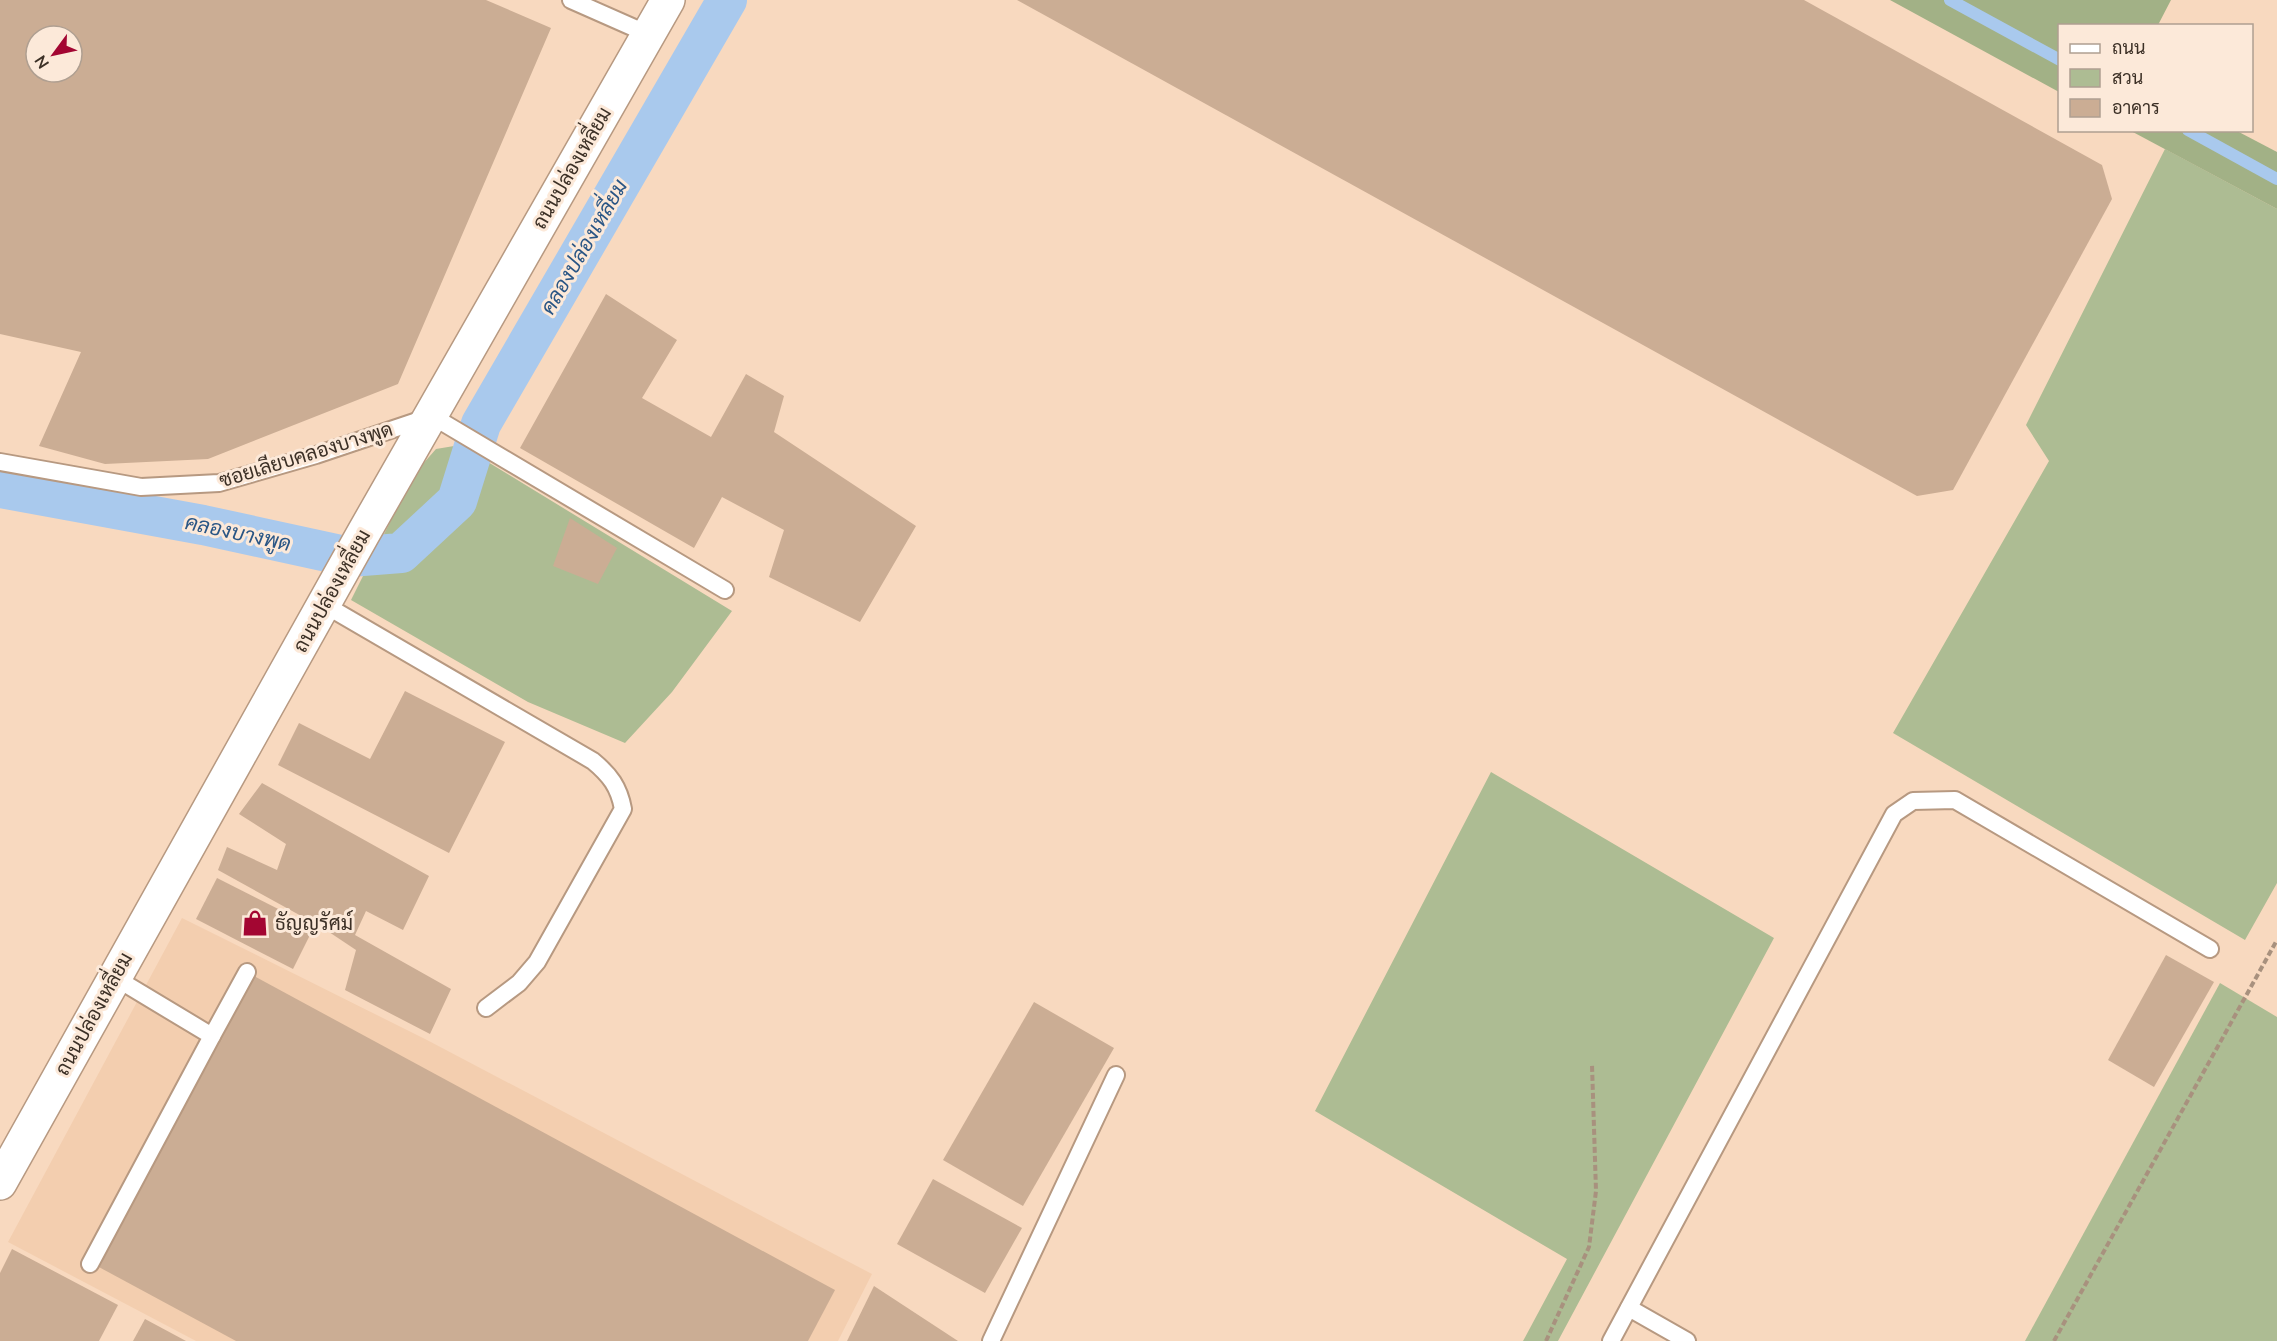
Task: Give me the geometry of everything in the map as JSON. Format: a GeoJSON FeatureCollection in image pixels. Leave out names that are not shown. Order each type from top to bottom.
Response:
{"type":"FeatureCollection","features":[{"type":"Feature","properties":{"kind":"street","name":"ถนนปล่องเหลี่ยม"},"geometry":{"type":"LineString","coordinates":[[0,1183],[363,534],[668,0]]}},
{"type":"Feature","properties":{"kind":"lane"},"geometry":{"type":"LineString","coordinates":[[571,0],[648,34]]}},
{"type":"Feature","properties":{"kind":"lane"},"geometry":{"type":"LineString","coordinates":[[432,416],[725,590]]}},
{"type":"Feature","properties":{"kind":"lane","name":"ซอยเลียบคลองบางพูด"},"geometry":{"type":"LineString","coordinates":[[0,462],[141,487],[219,483],[316,455],[432,416]]}},
{"type":"Feature","properties":{"kind":"lane"},"geometry":{"type":"LineString","coordinates":[[331,594],[593,760],[609,774],[620,791],[623,808],[537,963],[519,983],[486,1008]]}},
{"type":"Feature","properties":{"kind":"lane"},"geometry":{"type":"LineString","coordinates":[[1611,1341],[1894,814],[1913,801],[1955,800],[2210,949]]}},
{"type":"Feature","properties":{"kind":"lane"},"geometry":{"type":"LineString","coordinates":[[90,1264],[247,972]]}},
{"type":"Feature","properties":{"kind":"lane"},"geometry":{"type":"LineString","coordinates":[[114,977],[212,1036]]}},
{"type":"Feature","properties":{"kind":"lane"},"geometry":{"type":"LineString","coordinates":[[991,1341],[1116,1075]]}},
{"type":"Feature","properties":{"kind":"lane"},"geometry":{"type":"LineString","coordinates":[[1629,1308],[1687,1341]]}},
{"type":"Feature","properties":{"kind":"path"},"geometry":{"type":"LineString","coordinates":[[2054,1341],[2277,940]]}},
{"type":"Feature","properties":{"kind":"path"},"geometry":{"type":"LineString","coordinates":[[1546,1341],[1589,1247],[1596,1191],[1592,1065]]}},
{"type":"Feature","properties":{"kind":"shaded area"},"geometry":{"type":"Polygon","coordinates":[[[182,918],[427,1040],[872,1274],[838,1341],[196,1341],[8,1242],[182,918]]]}},
{"type":"Feature","properties":{"kind":"green space"},"geometry":{"type":"Polygon","coordinates":[[[1890,0],[2171,0],[2159,24],[2058,24],[2058,91],[1890,0]]]}},
{"type":"Feature","properties":{"kind":"green space"},"geometry":{"type":"Polygon","coordinates":[[[2133,132],[2239,132],[2277,152],[2277,209],[2133,132]]]}},
{"type":"Feature","properties":{"kind":"green space"},"geometry":{"type":"Polygon","coordinates":[[[2165,149],[2277,209],[2277,883],[2245,940],[1893,733],[2049,461],[2026,425],[2165,149]]]}},
{"type":"Feature","properties":{"kind":"green space"},"geometry":{"type":"Polygon","coordinates":[[[460,445],[732,611],[672,692],[625,743],[528,702],[351,600],[407,482],[436,449],[460,445]]]}},
{"type":"Feature","properties":{"kind":"green space"},"geometry":{"type":"Polygon","coordinates":[[[1491,772],[1774,938],[1558,1341],[1523,1341],[1567,1259],[1315,1111],[1491,772]]]}},
{"type":"Feature","properties":{"kind":"green space"},"geometry":{"type":"Polygon","coordinates":[[[2220,983],[2277,1017],[2277,1341],[2025,1341],[2220,983]]]}},
{"type":"Feature","properties":{"kind":"building"},"geometry":{"type":"Polygon","coordinates":[[[0,0],[486,0],[551,28],[398,384],[208,459],[105,464],[39,446],[81,352],[0,334],[0,0]]]}},
{"type":"Feature","properties":{"kind":"building"},"geometry":{"type":"Polygon","coordinates":[[[1017,0],[1804,0],[2102,165],[2112,199],[1953,490],[1917,496],[1017,0]]]}},
{"type":"Feature","properties":{"kind":"building"},"geometry":{"type":"Polygon","coordinates":[[[606,294],[677,340],[642,398],[711,437],[746,374],[784,396],[774,432],[916,526],[860,622],[769,577],[784,530],[722,497],[694,548],[520,448],[606,294]]]}},
{"type":"Feature","properties":{"kind":"building"},"geometry":{"type":"Polygon","coordinates":[[[570,518],[617,548],[598,584],[553,566],[570,518]]]}},
{"type":"Feature","properties":{"kind":"building"},"geometry":{"type":"Polygon","coordinates":[[[405,691],[505,742],[449,853],[278,765],[299,723],[370,759],[405,691]]]}},
{"type":"Feature","properties":{"kind":"building"},"geometry":{"type":"Polygon","coordinates":[[[262,783],[429,876],[403,930],[366,911],[355,935],[451,989],[430,1034],[345,990],[356,950],[323,928],[218,870],[227,847],[277,870],[286,844],[239,814],[262,783]]]}},
{"type":"Feature","properties":{"kind":"building","name":"ธัญญรัศม์"},"geometry":{"type":"Polygon","coordinates":[[[217,878],[314,927],[293,969],[196,919],[217,878]]]}},
{"type":"Feature","properties":{"kind":"building"},"geometry":{"type":"Polygon","coordinates":[[[2166,955],[2214,982],[2154,1087],[2108,1060],[2166,955]]]}},
{"type":"Feature","properties":{"kind":"building"},"geometry":{"type":"Polygon","coordinates":[[[252,975],[835,1290],[808,1341],[236,1341],[97,1266],[252,975]]]}},
{"type":"Feature","properties":{"kind":"building"},"geometry":{"type":"Polygon","coordinates":[[[1034,1002],[1114,1048],[1023,1206],[943,1160],[1034,1002]]]}},
{"type":"Feature","properties":{"kind":"building"},"geometry":{"type":"Polygon","coordinates":[[[933,1179],[1022,1228],[985,1293],[897,1244],[933,1179]]]}},
{"type":"Feature","properties":{"kind":"building"},"geometry":{"type":"Polygon","coordinates":[[[12,1249],[118,1305],[99,1341],[0,1341],[0,1273],[12,1249]]]}},
{"type":"Feature","properties":{"kind":"building"},"geometry":{"type":"Polygon","coordinates":[[[874,1286],[958,1341],[847,1341],[874,1286]]]}},
{"type":"Feature","properties":{"kind":"building"},"geometry":{"type":"Polygon","coordinates":[[[145,1319],[186,1341],[133,1341],[145,1319]]]}},
{"type":"Feature","properties":{"kind":"waterway","name":"คลองปล่องเหลี่ยม"},"geometry":{"type":"LineString","coordinates":[[0,488],[203,525],[350,557],[401,553],[457,501],[481,424],[727,0]]}},
{"type":"Feature","properties":{"kind":"waterway"},"geometry":{"type":"LineString","coordinates":[[1950,0],[2058,59]]}},
{"type":"Feature","properties":{"kind":"waterway"},"geometry":{"type":"LineString","coordinates":[[2192,132],[2277,179]]}},
{"type":"Feature","properties":{"kind":"place","name":"ธัญญรัศม์"},"geometry":{"type":"Point","coordinates":[255,923]}},
{"type":"Feature","properties":{"kind":"water label","name":"คลองบางพูด"},"geometry":{"type":"Point","coordinates":[238,533]}}]}
